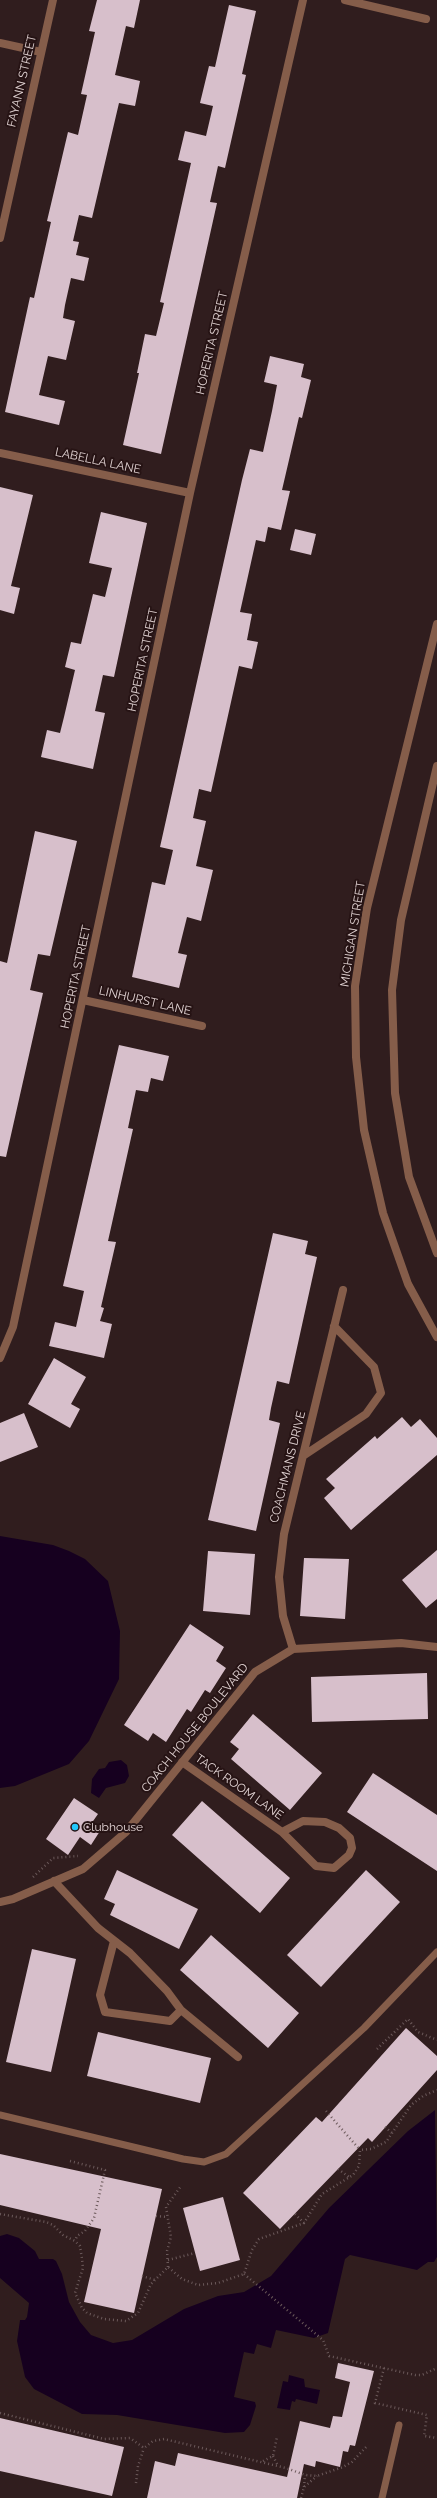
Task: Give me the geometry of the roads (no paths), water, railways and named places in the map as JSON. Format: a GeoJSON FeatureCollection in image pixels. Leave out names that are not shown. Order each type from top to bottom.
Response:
{"type":"FeatureCollection","features":[{"type":"Feature","properties":{"kind":"street","name":"FAYANN STREET"},"geometry":{"type":"LineString","coordinates":[[0,238],[53,0]]}},
{"type":"Feature","properties":{"kind":"street","name":"HOPERITA STREET"},"geometry":{"type":"LineString","coordinates":[[0,1358],[13,1327],[190,493],[303,0]]}},
{"type":"Feature","properties":{"kind":"street"},"geometry":{"type":"LineString","coordinates":[[345,0],[426,19]]}},
{"type":"Feature","properties":{"kind":"street"},"geometry":{"type":"LineString","coordinates":[[0,43],[41,52]]}},
{"type":"Feature","properties":{"kind":"street","name":"LABELLA LANE"},"geometry":{"type":"LineString","coordinates":[[0,453],[190,493]]}},
{"type":"Feature","properties":{"kind":"street","name":"MICHIGAN STREET"},"geometry":{"type":"LineString","coordinates":[[437,624],[366,908],[355,986],[356,1057],[364,1130],[383,1213],[408,1284],[437,1337]]}},
{"type":"Feature","properties":{"kind":"street"},"geometry":{"type":"LineString","coordinates":[[437,766],[401,920],[392,990],[395,1093],[409,1177],[437,1253]]}},
{"type":"Feature","properties":{"kind":"street","name":"LINHURST LANE"},"geometry":{"type":"LineString","coordinates":[[83,1000],[202,1026]]}},
{"type":"Feature","properties":{"kind":"street","name":"COACHMANS DRIVE"},"geometry":{"type":"LineString","coordinates":[[293,1650],[283,1616],[278,1577],[284,1534],[343,1290]]}},
{"type":"Feature","properties":{"kind":"street"},"geometry":{"type":"LineString","coordinates":[[303,1456],[366,1414],[381,1393],[374,1367],[334,1326]]}},
{"type":"Feature","properties":{"kind":"street","name":"COACH HOUSE BOULEVARD"},"geometry":{"type":"LineString","coordinates":[[0,1902],[13,1900],[83,1869],[126,1832],[255,1672],[293,1650],[401,1643],[437,1647]]}},
{"type":"Feature","properties":{"kind":"street","name":"TACK ROOM LANE"},"geometry":{"type":"LineString","coordinates":[[182,1762],[282,1832],[316,1866],[334,1868],[342,1863],[349,1855],[352,1848],[350,1838],[339,1828],[325,1822],[302,1821],[282,1832]]}},
{"type":"Feature","properties":{"kind":"street"},"geometry":{"type":"LineString","coordinates":[[54,1881],[98,1928],[167,1991],[181,2010],[238,2057]]}},
{"type":"Feature","properties":{"kind":"street"},"geometry":{"type":"LineString","coordinates":[[114,1941],[100,1995],[105,2012],[170,2021],[181,2010]]}},
{"type":"Feature","properties":{"kind":"lane"},"geometry":{"type":"LineString","coordinates":[[0,2114],[204,2162],[226,2154],[364,2028],[437,1952]]}},
{"type":"Feature","properties":{"kind":"lane"},"geometry":{"type":"LineString","coordinates":[[382,2498],[399,2425]]}},
{"type":"Feature","properties":{"kind":"place","name":"Clubhouse"},"geometry":{"type":"Point","coordinates":[75,1827]}}]}
